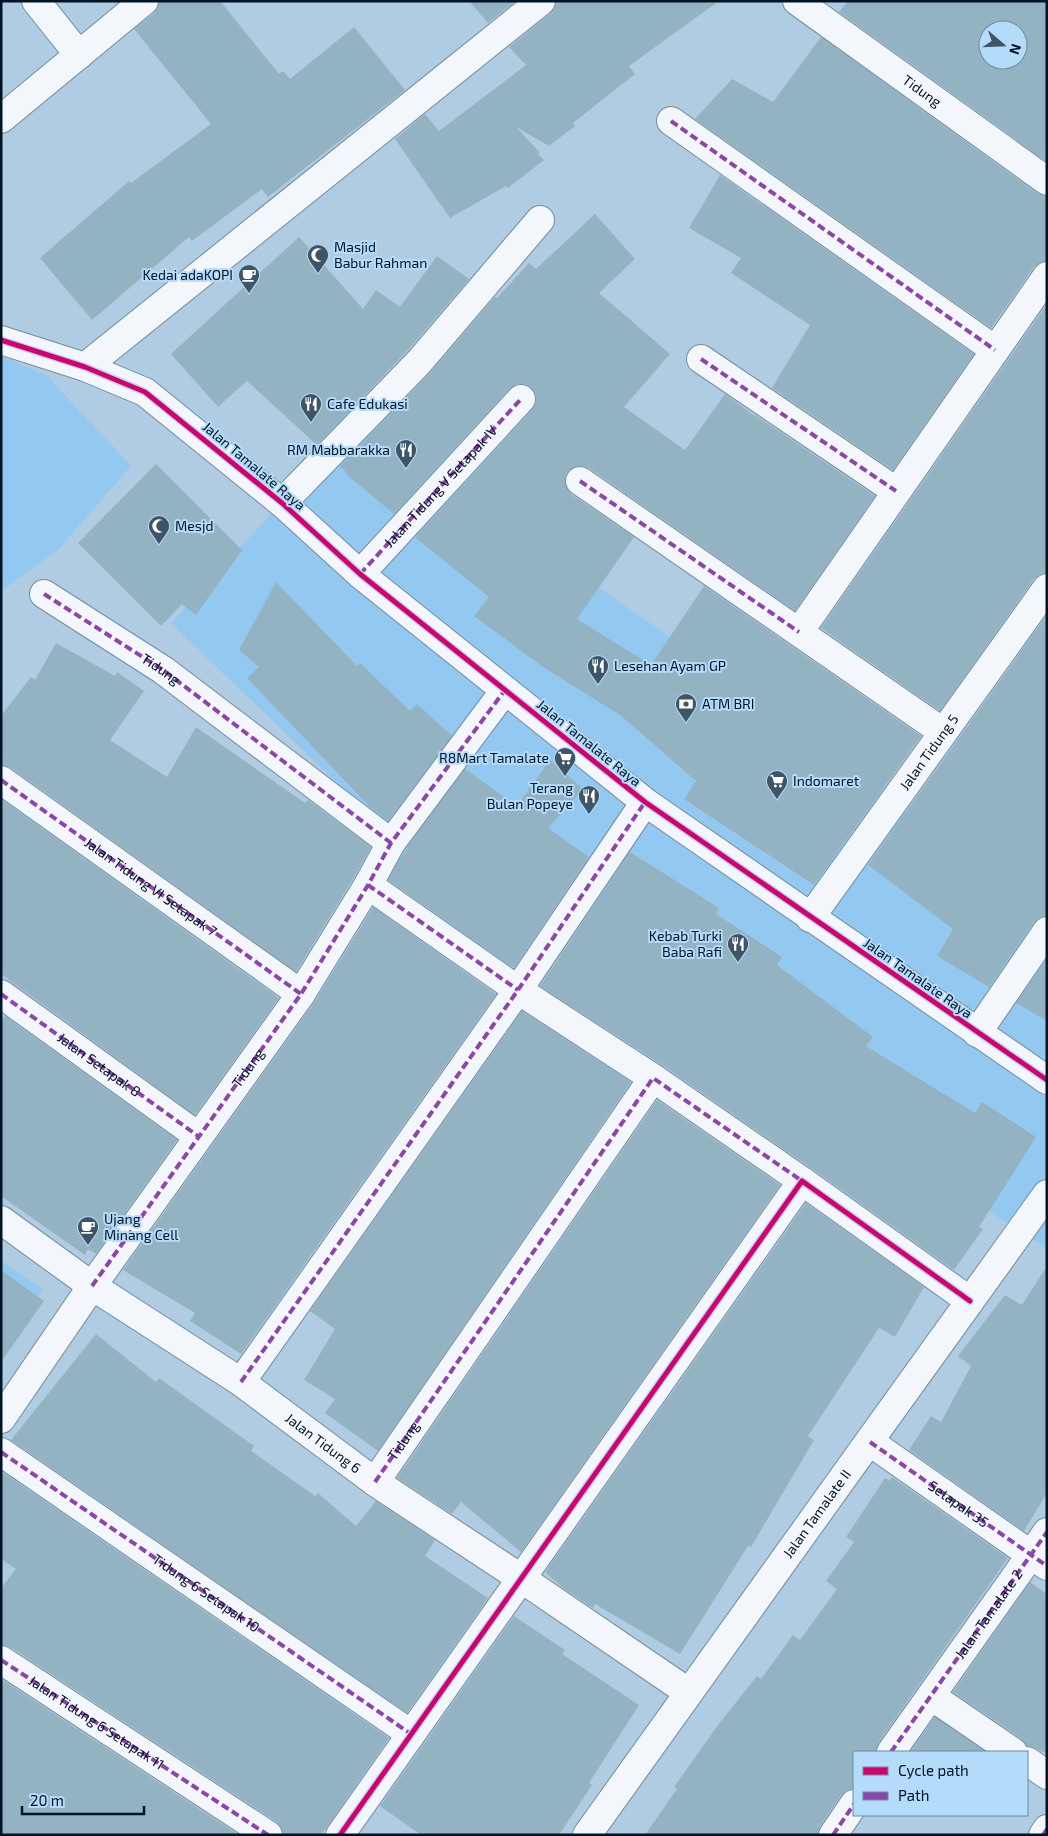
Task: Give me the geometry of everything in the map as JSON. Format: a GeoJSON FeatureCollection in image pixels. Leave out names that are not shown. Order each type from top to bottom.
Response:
{"type":"FeatureCollection","features":[{"type":"Feature","properties":{"kind":"street"},"geometry":{"type":"LineString","coordinates":[[36,1],[79,55]]}},
{"type":"Feature","properties":{"kind":"street"},"geometry":{"type":"LineString","coordinates":[[1,119],[144,1]]}},
{"type":"Feature","properties":{"kind":"street"},"geometry":{"type":"LineString","coordinates":[[85,368],[541,1]]}},
{"type":"Feature","properties":{"kind":"street","name":"Tidung"},"geometry":{"type":"LineString","coordinates":[[797,1],[1047,181]]}},
{"type":"Feature","properties":{"kind":"street"},"geometry":{"type":"LineString","coordinates":[[671,121],[995,350]]}},
{"type":"Feature","properties":{"kind":"street"},"geometry":{"type":"LineString","coordinates":[[282,502],[419,362],[540,220]]}},
{"type":"Feature","properties":{"kind":"street"},"geometry":{"type":"LineString","coordinates":[[799,632],[1047,276]]}},
{"type":"Feature","properties":{"kind":"street","name":"Jalan Tamalate Raya"},"geometry":{"type":"LineString","coordinates":[[1,340],[85,368],[146,392],[282,502],[360,574],[645,802],[810,918],[1047,1080]]}},
{"type":"Feature","properties":{"kind":"street"},"geometry":{"type":"LineString","coordinates":[[701,359],[896,491]]}},
{"type":"Feature","properties":{"kind":"street","name":"Jalan Tidung V Setapak IV"},"geometry":{"type":"LineString","coordinates":[[360,574],[521,399]]}},
{"type":"Feature","properties":{"kind":"street"},"geometry":{"type":"LineString","coordinates":[[580,481],[944,732]]}},
{"type":"Feature","properties":{"kind":"street","name":"Jalan Tidung 5"},"geometry":{"type":"LineString","coordinates":[[810,918],[1047,588]]}},
{"type":"Feature","properties":{"kind":"street","name":"Tidung"},"geometry":{"type":"LineString","coordinates":[[44,594],[163,670],[391,843]]}},
{"type":"Feature","properties":{"kind":"street","name":"Tidung"},"geometry":{"type":"LineString","coordinates":[[92,1286],[301,994],[368,885],[391,843],[505,690]]}},
{"type":"Feature","properties":{"kind":"street","name":"Jalan Tidung VI Setapak 7"},"geometry":{"type":"LineString","coordinates":[[1,780],[301,994]]}},
{"type":"Feature","properties":{"kind":"street"},"geometry":{"type":"LineString","coordinates":[[242,1382],[518,990],[645,802]]}},
{"type":"Feature","properties":{"kind":"street"},"geometry":{"type":"LineString","coordinates":[[368,885],[518,990],[653,1078],[970,1301]]}},
{"type":"Feature","properties":{"kind":"street"},"geometry":{"type":"LineString","coordinates":[[977,1032],[1047,931]]}},
{"type":"Feature","properties":{"kind":"street","name":"Jalan Setapak 8"},"geometry":{"type":"LineString","coordinates":[[1,994],[198,1136]]}},
{"type":"Feature","properties":{"kind":"street","name":"Tidung"},"geometry":{"type":"LineString","coordinates":[[375,1482],[653,1078]]}},
{"type":"Feature","properties":{"kind":"street"},"geometry":{"type":"LineString","coordinates":[[340,1835],[802,1181]]}},
{"type":"Feature","properties":{"kind":"street","name":"Jalan Tamalate II"},"geometry":{"type":"LineString","coordinates":[[587,1835],[1047,1194]]}},
{"type":"Feature","properties":{"kind":"street","name":"Jalan Tidung 6"},"geometry":{"type":"LineString","coordinates":[[1,1220],[92,1286],[242,1382],[375,1482],[688,1692]]}},
{"type":"Feature","properties":{"kind":"street"},"geometry":{"type":"LineString","coordinates":[[1,1419],[92,1286]]}},
{"type":"Feature","properties":{"kind":"street","name":"Setapak 35"},"geometry":{"type":"LineString","coordinates":[[870,1442],[1039,1560]]}},
{"type":"Feature","properties":{"kind":"street","name":"Tidung 6 Setapak 10"},"geometry":{"type":"LineString","coordinates":[[1,1452],[412,1734]]}},
{"type":"Feature","properties":{"kind":"street","name":"Jalan Tamalate 2"},"geometry":{"type":"LineString","coordinates":[[892,1751],[931,1696],[1039,1560],[1047,1532]]}},
{"type":"Feature","properties":{"kind":"street","name":"Jalan Tidung 6 Setapak 11"},"geometry":{"type":"LineString","coordinates":[[1,1660],[268,1835]]}},
{"type":"Feature","properties":{"kind":"street"},"geometry":{"type":"LineString","coordinates":[[931,1696],[1013,1751]]}},
{"type":"Feature","properties":{"kind":"street"},"geometry":{"type":"LineString","coordinates":[[1028,1762],[1047,1775]]}},
{"type":"Feature","properties":{"kind":"street"},"geometry":{"type":"LineString","coordinates":[[833,1835],[853,1805]]}},
{"type":"Feature","properties":{"kind":"street"},"geometry":{"type":"LineString","coordinates":[[1043,1835],[1047,1829]]}},
{"type":"Feature","properties":{"kind":"shaded area"},"geometry":{"type":"Polygon","coordinates":[[[1,356],[47,376],[131,466],[57,551],[1,591],[1,356]]]}},
{"type":"Feature","properties":{"kind":"shaded area"},"geometry":{"type":"Polygon","coordinates":[[[389,385],[459,446],[492,408],[565,476],[526,536],[1047,902],[1047,1248],[958,1192],[573,921],[529,986],[366,859],[389,833],[171,623],[389,385]]]}},
{"type":"Feature","properties":{"kind":"shaded area"},"geometry":{"type":"Polygon","coordinates":[[[1,1261],[43,1289],[1,1351],[1,1261]]]}},
{"type":"Feature","properties":{"kind":"building"},"geometry":{"type":"Polygon","coordinates":[[[159,1],[220,1],[279,74],[283,71],[290,79],[354,27],[405,90],[268,197],[262,189],[192,241],[189,237],[92,320],[40,258],[129,181],[131,183],[211,124],[134,29],[154,13],[159,1]]]}},
{"type":"Feature","properties":{"kind":"building"},"geometry":{"type":"Polygon","coordinates":[[[469,1],[516,1],[488,23],[469,1]]]}},
{"type":"Feature","properties":{"kind":"building"},"geometry":{"type":"Polygon","coordinates":[[[556,1],[719,1],[629,66],[635,74],[573,123],[575,126],[549,146],[516,127],[544,160],[508,188],[506,186],[450,218],[395,139],[425,114],[439,131],[526,65],[509,47],[551,13],[556,1]]]}},
{"type":"Feature","properties":{"kind":"building"},"geometry":{"type":"Polygon","coordinates":[[[848,1],[1047,1],[1047,162],[839,12],[848,1]]]}},
{"type":"Feature","properties":{"kind":"building"},"geometry":{"type":"Polygon","coordinates":[[[821,37],[1038,194],[1047,196],[1047,261],[1040,262],[1034,267],[991,328],[695,119],[732,79],[773,102],[821,37]]]}},
{"type":"Feature","properties":{"kind":"building"},"geometry":{"type":"Polygon","coordinates":[[[720,175],[974,354],[893,470],[772,388],[810,325],[731,273],[741,258],[689,228],[720,175]]]}},
{"type":"Feature","properties":{"kind":"building"},"geometry":{"type":"Polygon","coordinates":[[[595,214],[635,259],[599,293],[670,354],[624,407],[685,450],[725,394],[875,496],[795,611],[589,468],[582,466],[574,467],[567,472],[565,479],[566,487],[571,494],[634,537],[577,619],[651,665],[704,586],[921,736],[814,885],[684,799],[696,781],[620,715],[543,667],[474,616],[489,597],[416,538],[532,410],[536,403],[536,395],[531,387],[525,384],[517,384],[510,388],[394,514],[346,474],[340,466],[430,373],[495,297],[497,298],[529,263],[536,269],[595,214]]]}},
{"type":"Feature","properties":{"kind":"building"},"geometry":{"type":"Polygon","coordinates":[[[299,237],[363,309],[376,290],[400,307],[437,256],[469,279],[407,351],[317,445],[247,381],[218,407],[171,354],[299,237]]]}},
{"type":"Feature","properties":{"kind":"building"},"geometry":{"type":"Polygon","coordinates":[[[1047,304],[1047,573],[1040,574],[1034,579],[940,711],[821,628],[1047,304]]]}},
{"type":"Feature","properties":{"kind":"building","name":"Mesjd"},"geometry":{"type":"Polygon","coordinates":[[[156,464],[242,550],[196,615],[182,604],[161,626],[78,543],[156,464]]]}},
{"type":"Feature","properties":{"kind":"building"},"geometry":{"type":"Polygon","coordinates":[[[276,582],[357,666],[360,663],[410,711],[417,704],[452,736],[388,821],[369,806],[247,678],[259,667],[239,650],[276,582]]]}},
{"type":"Feature","properties":{"kind":"building"},"geometry":{"type":"Polygon","coordinates":[[[1047,615],[1047,916],[1040,917],[1034,922],[989,987],[937,956],[953,929],[868,865],[1047,615]]]}},
{"type":"Feature","properties":{"kind":"building"},"geometry":{"type":"Polygon","coordinates":[[[56,643],[115,676],[117,672],[144,691],[110,740],[167,777],[196,727],[305,803],[308,800],[371,847],[296,972],[10,767],[1,765],[1,716],[31,677],[35,680],[56,643]]]}},
{"type":"Feature","properties":{"kind":"building"},"geometry":{"type":"Polygon","coordinates":[[[550,760],[583,789],[548,828],[589,857],[514,968],[388,880],[407,847],[465,769],[517,806],[550,760]]]}},
{"type":"Feature","properties":{"kind":"building"},"geometry":{"type":"Polygon","coordinates":[[[1,799],[279,998],[195,1115],[1,974],[1,799]]]}},
{"type":"Feature","properties":{"kind":"building"},"geometry":{"type":"Polygon","coordinates":[[[630,852],[719,908],[716,914],[782,957],[777,965],[873,1037],[866,1046],[975,1113],[982,1102],[1036,1137],[979,1227],[983,1229],[954,1270],[662,1065],[540,986],[630,852]]]}},
{"type":"Feature","properties":{"kind":"building"},"geometry":{"type":"Polygon","coordinates":[[[373,907],[496,994],[241,1354],[190,1321],[195,1313],[123,1270],[314,1003],[373,907]]]}},
{"type":"Feature","properties":{"kind":"building"},"geometry":{"type":"Polygon","coordinates":[[[1047,959],[1047,1021],[1016,1003],[1047,959]]]}},
{"type":"Feature","properties":{"kind":"building"},"geometry":{"type":"Polygon","coordinates":[[[522,1011],[631,1082],[378,1451],[325,1413],[335,1399],[304,1380],[335,1329],[310,1311],[522,1011]]]}},
{"type":"Feature","properties":{"kind":"building"},"geometry":{"type":"Polygon","coordinates":[[[5,1016],[177,1140],[96,1254],[88,1249],[85,1255],[1,1196],[1,1022],[5,1016]]]}},
{"type":"Feature","properties":{"kind":"building"},"geometry":{"type":"Polygon","coordinates":[[[657,1100],[780,1185],[521,1552],[461,1502],[452,1514],[397,1478],[657,1100]]]}},
{"type":"Feature","properties":{"kind":"building"},"geometry":{"type":"Polygon","coordinates":[[[806,1203],[924,1287],[895,1337],[879,1328],[808,1436],[814,1440],[751,1547],[748,1546],[680,1654],[595,1604],[593,1608],[563,1588],[545,1572],[806,1203]]]}},
{"type":"Feature","properties":{"kind":"building"},"geometry":{"type":"Polygon","coordinates":[[[1047,1266],[1047,1493],[1024,1531],[909,1450],[931,1416],[941,1422],[971,1366],[958,1356],[1005,1295],[1022,1305],[1047,1266]]]}},
{"type":"Feature","properties":{"kind":"building"},"geometry":{"type":"Polygon","coordinates":[[[1,1270],[44,1301],[1,1362],[1,1270]]]}},
{"type":"Feature","properties":{"kind":"building"},"geometry":{"type":"Polygon","coordinates":[[[96,1334],[156,1382],[159,1378],[254,1446],[251,1451],[315,1496],[318,1493],[356,1526],[376,1501],[435,1540],[425,1556],[488,1598],[407,1713],[11,1440],[96,1334]]]}},
{"type":"Feature","properties":{"kind":"building"},"geometry":{"type":"Polygon","coordinates":[[[1,1471],[389,1738],[321,1835],[283,1835],[282,1828],[277,1822],[10,1647],[1,1644],[1,1588],[16,1569],[1,1559],[1,1471]]]}},
{"type":"Feature","properties":{"kind":"building"},"geometry":{"type":"Polygon","coordinates":[[[892,1477],[1008,1558],[878,1743],[876,1751],[853,1751],[853,1788],[841,1795],[820,1826],[818,1835],[645,1835],[677,1789],[674,1787],[718,1725],[757,1676],[761,1679],[793,1635],[800,1640],[837,1589],[826,1581],[854,1542],[846,1537],[885,1478],[890,1481],[892,1477]]]}},
{"type":"Feature","properties":{"kind":"building"},"geometry":{"type":"Polygon","coordinates":[[[1030,1582],[1047,1594],[1047,1752],[1027,1746],[1022,1739],[953,1692],[1030,1582]]]}},
{"type":"Feature","properties":{"kind":"building"},"geometry":{"type":"Polygon","coordinates":[[[514,1616],[565,1650],[562,1654],[639,1705],[589,1783],[592,1785],[559,1835],[421,1835],[380,1806],[514,1616]]]}},
{"type":"Feature","properties":{"kind":"building"},"geometry":{"type":"Polygon","coordinates":[[[1,1679],[239,1835],[1,1835],[1,1679]]]}},
{"type":"Feature","properties":{"kind":"building"},"geometry":{"type":"Polygon","coordinates":[[[935,1717],[985,1751],[911,1751],[935,1717]]]}},
{"type":"Feature","properties":{"kind":"marked path"},"geometry":{"type":"LineString","coordinates":[[671,121],[995,350]]}},
{"type":"Feature","properties":{"kind":"marked path"},"geometry":{"type":"LineString","coordinates":[[701,359],[896,491]]}},
{"type":"Feature","properties":{"kind":"marked path"},"geometry":{"type":"LineString","coordinates":[[360,574],[521,399]]}},
{"type":"Feature","properties":{"kind":"marked path"},"geometry":{"type":"LineString","coordinates":[[580,481],[799,632]]}},
{"type":"Feature","properties":{"kind":"marked path"},"geometry":{"type":"LineString","coordinates":[[44,594],[163,670],[391,843]]}},
{"type":"Feature","properties":{"kind":"marked path"},"geometry":{"type":"LineString","coordinates":[[92,1286],[301,994],[368,885],[391,843],[505,690]]}},
{"type":"Feature","properties":{"kind":"marked path"},"geometry":{"type":"LineString","coordinates":[[1,780],[301,994]]}},
{"type":"Feature","properties":{"kind":"marked path"},"geometry":{"type":"LineString","coordinates":[[241,1382],[518,990],[645,802]]}},
{"type":"Feature","properties":{"kind":"marked path"},"geometry":{"type":"LineString","coordinates":[[368,885],[518,990]]}},
{"type":"Feature","properties":{"kind":"marked path"},"geometry":{"type":"LineString","coordinates":[[1,994],[198,1136]]}},
{"type":"Feature","properties":{"kind":"marked path"},"geometry":{"type":"LineString","coordinates":[[375,1482],[653,1078],[802,1181]]}},
{"type":"Feature","properties":{"kind":"marked path"},"geometry":{"type":"LineString","coordinates":[[870,1442],[1047,1566]]}},
{"type":"Feature","properties":{"kind":"marked path"},"geometry":{"type":"LineString","coordinates":[[1,1452],[411,1734]]}},
{"type":"Feature","properties":{"kind":"marked path"},"geometry":{"type":"LineString","coordinates":[[892,1751],[1047,1532]]}},
{"type":"Feature","properties":{"kind":"marked path"},"geometry":{"type":"LineString","coordinates":[[1,1660],[268,1835]]}},
{"type":"Feature","properties":{"kind":"marked path"},"geometry":{"type":"LineString","coordinates":[[833,1835],[853,1805]]}},
{"type":"Feature","properties":{"kind":"marked path"},"geometry":{"type":"LineString","coordinates":[[1043,1835],[1047,1829]]}},
{"type":"Feature","properties":{"kind":"cycle path"},"geometry":{"type":"LineString","coordinates":[[1,340],[85,367],[145,392],[282,503],[360,574],[645,802],[1047,1080]]}},
{"type":"Feature","properties":{"kind":"cycle path"},"geometry":{"type":"LineString","coordinates":[[340,1835],[802,1181],[970,1301]]}},
{"type":"Feature","properties":{"kind":"place","name":"Masjid Babur Rahman"},"geometry":{"type":"Point","coordinates":[318,274]}},
{"type":"Feature","properties":{"kind":"place","name":"Kedai adaKOPI"},"geometry":{"type":"Point","coordinates":[249,294]}},
{"type":"Feature","properties":{"kind":"place","name":"Cafe Edukasi"},"geometry":{"type":"Point","coordinates":[311,423]}},
{"type":"Feature","properties":{"kind":"place","name":"RM Mabbarakka"},"geometry":{"type":"Point","coordinates":[406,469]}},
{"type":"Feature","properties":{"kind":"place","name":"Mesjd"},"geometry":{"type":"Point","coordinates":[159,545]}},
{"type":"Feature","properties":{"kind":"place","name":"Lesehan Ayam GP"},"geometry":{"type":"Point","coordinates":[598,685]}},
{"type":"Feature","properties":{"kind":"place","name":"ATM BRI"},"geometry":{"type":"Point","coordinates":[686,723]}},
{"type":"Feature","properties":{"kind":"place","name":"R8Mart Tamalate"},"geometry":{"type":"Point","coordinates":[565,777]}},
{"type":"Feature","properties":{"kind":"place","name":"Indomaret"},"geometry":{"type":"Point","coordinates":[777,800]}},
{"type":"Feature","properties":{"kind":"place","name":"Terang Bulan Popeye"},"geometry":{"type":"Point","coordinates":[589,815]}},
{"type":"Feature","properties":{"kind":"place","name":"Kebab Turki Baba Rafi"},"geometry":{"type":"Point","coordinates":[738,963]}},
{"type":"Feature","properties":{"kind":"place","name":"Ujang Minang Cell"},"geometry":{"type":"Point","coordinates":[88,1246]}}]}
